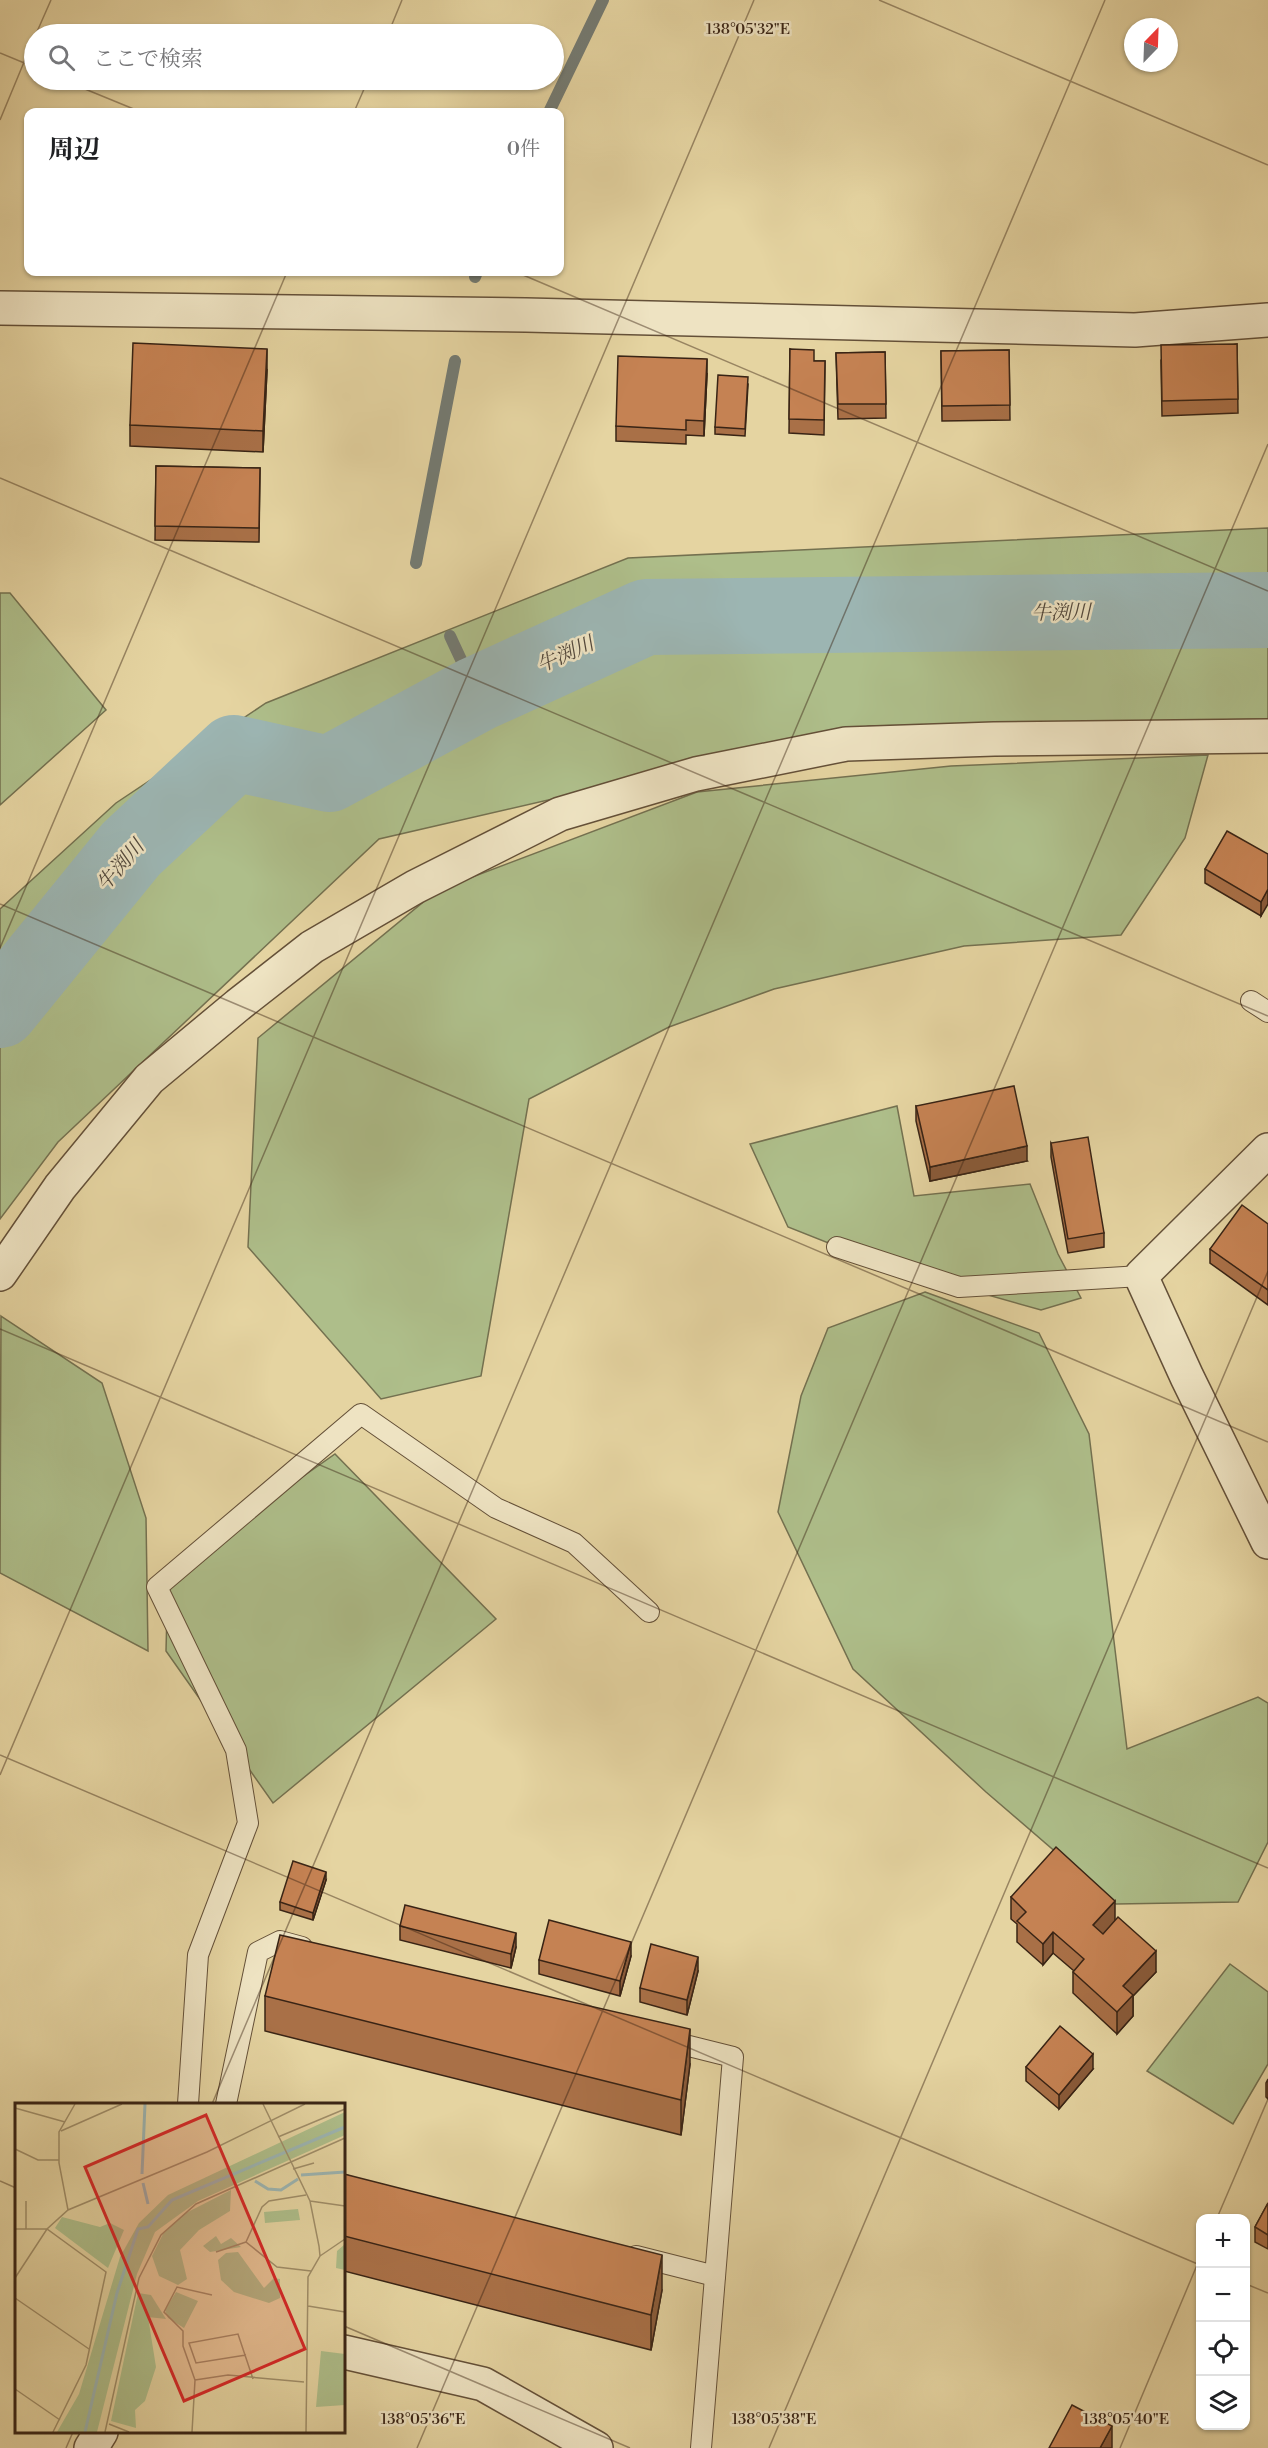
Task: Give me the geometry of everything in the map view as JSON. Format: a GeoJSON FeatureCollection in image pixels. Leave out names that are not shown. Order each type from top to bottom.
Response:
{"type":"FeatureCollection","features":[{"type":"Feature","properties":{"kind":"street"},"geometry":{"type":"LineString","coordinates":[[0,308],[526,315],[1135,330],[1268,321]]}},
{"type":"Feature","properties":{"kind":"street"},"geometry":{"type":"LineString","coordinates":[[0,1274],[60,1187],[149,1080],[238,1005],[312,947],[415,887],[560,814],[696,774],[846,744],[994,739],[1268,736]]}},
{"type":"Feature","properties":{"kind":"street"},"geometry":{"type":"LineString","coordinates":[[1268,1150],[1141,1276],[1187,1377],[1268,1542]]}},
{"type":"Feature","properties":{"kind":"street"},"geometry":{"type":"LineString","coordinates":[[345,2352],[483,2384],[596,2448]]}},
{"type":"Feature","properties":{"kind":"street"},"geometry":{"type":"LineString","coordinates":[[91,2448],[100,2433]]}},
{"type":"Feature","properties":{"kind":"lane"},"geometry":{"type":"LineString","coordinates":[[1251,1001],[1268,1012]]}},
{"type":"Feature","properties":{"kind":"lane"},"geometry":{"type":"LineString","coordinates":[[837,1247],[959,1287],[1141,1276]]}},
{"type":"Feature","properties":{"kind":"lane"},"geometry":{"type":"LineString","coordinates":[[188,2103],[198,1955],[248,1823],[236,1750],[157,1587],[361,1414],[496,1508],[574,1543],[649,1612]]}},
{"type":"Feature","properties":{"kind":"lane"},"geometry":{"type":"LineString","coordinates":[[226,2103],[258,1952],[280,1941],[315,1950]]}},
{"type":"Feature","properties":{"kind":"lane"},"geometry":{"type":"LineString","coordinates":[[651,2036],[733,2057],[700,2448]]}},
{"type":"Feature","properties":{"kind":"lane"},"geometry":{"type":"LineString","coordinates":[[622,2253],[715,2276]]}},
{"type":"Feature","properties":{"kind":"green space"},"geometry":{"type":"Polygon","coordinates":[[[1268,528],[1268,719],[869,726],[379,839],[58,1142],[0,1219],[0,909],[116,803],[266,703],[628,558],[1268,528]]]}},
{"type":"Feature","properties":{"kind":"green space"},"geometry":{"type":"Polygon","coordinates":[[[0,593],[10,593],[106,710],[0,805],[0,593]]]}},
{"type":"Feature","properties":{"kind":"green space"},"geometry":{"type":"Polygon","coordinates":[[[1208,755],[1185,838],[1121,935],[964,946],[774,989],[669,1027],[529,1099],[481,1376],[381,1399],[248,1247],[258,1038],[438,890],[697,792],[951,766],[1208,755]]]}},
{"type":"Feature","properties":{"kind":"green space"},"geometry":{"type":"Polygon","coordinates":[[[897,1106],[914,1196],[1030,1184],[1058,1254],[1081,1298],[1041,1310],[889,1267],[788,1227],[750,1144],[897,1106]]]}},
{"type":"Feature","properties":{"kind":"green space"},"geometry":{"type":"Polygon","coordinates":[[[925,1292],[1039,1333],[1089,1434],[1127,1749],[1258,1697],[1268,1703],[1268,1842],[1238,1902],[1116,1904],[986,1792],[853,1669],[778,1512],[801,1396],[828,1328],[925,1292]]]}},
{"type":"Feature","properties":{"kind":"green space"},"geometry":{"type":"Polygon","coordinates":[[[1,1316],[102,1383],[146,1518],[148,1651],[0,1573],[1,1316]]]}},
{"type":"Feature","properties":{"kind":"green space"},"geometry":{"type":"Polygon","coordinates":[[[335,1454],[496,1619],[273,1803],[166,1651],[168,1571],[335,1454]]]}},
{"type":"Feature","properties":{"kind":"green space"},"geometry":{"type":"Polygon","coordinates":[[[1230,1964],[1268,1992],[1268,2064],[1233,2124],[1147,2071],[1230,1964]]]}},
{"type":"Feature","properties":{"kind":"building"},"geometry":{"type":"Polygon","coordinates":[[[133,343],[267,349],[263,431],[130,425],[133,343]]]}},
{"type":"Feature","properties":{"kind":"building"},"geometry":{"type":"Polygon","coordinates":[[[1237,344],[1238,399],[1162,401],[1161,345],[1237,344]]]}},
{"type":"Feature","properties":{"kind":"building"},"geometry":{"type":"Polygon","coordinates":[[[790,349],[814,350],[814,361],[825,361],[824,420],[789,419],[790,349]]]}},
{"type":"Feature","properties":{"kind":"building"},"geometry":{"type":"Polygon","coordinates":[[[1009,350],[1010,405],[942,406],[941,351],[1009,350]]]}},
{"type":"Feature","properties":{"kind":"building"},"geometry":{"type":"Polygon","coordinates":[[[885,352],[886,404],[838,404],[836,353],[885,352]]]}},
{"type":"Feature","properties":{"kind":"building"},"geometry":{"type":"Polygon","coordinates":[[[618,356],[707,359],[704,421],[686,420],[686,430],[616,426],[618,356]]]}},
{"type":"Feature","properties":{"kind":"building"},"geometry":{"type":"Polygon","coordinates":[[[718,375],[748,377],[745,429],[715,427],[718,375]]]}},
{"type":"Feature","properties":{"kind":"building"},"geometry":{"type":"Polygon","coordinates":[[[156,466],[260,468],[259,528],[155,526],[156,466]]]}},
{"type":"Feature","properties":{"kind":"building"},"geometry":{"type":"Polygon","coordinates":[[[1227,831],[1268,854],[1268,889],[1261,902],[1205,869],[1227,831]]]}},
{"type":"Feature","properties":{"kind":"building"},"geometry":{"type":"Polygon","coordinates":[[[1014,1086],[1027,1146],[930,1167],[916,1106],[1014,1086]]]}},
{"type":"Feature","properties":{"kind":"building"},"geometry":{"type":"Polygon","coordinates":[[[1088,1137],[1104,1233],[1068,1239],[1051,1143],[1088,1137]]]}},
{"type":"Feature","properties":{"kind":"building"},"geometry":{"type":"Polygon","coordinates":[[[1242,1205],[1268,1224],[1268,1290],[1210,1249],[1242,1205]]]}},
{"type":"Feature","properties":{"kind":"building"},"geometry":{"type":"Polygon","coordinates":[[[1056,1847],[1115,1901],[1093,1925],[1103,1934],[1118,1917],[1156,1951],[1123,1986],[1133,1995],[1117,2012],[1073,1972],[1084,1959],[1053,1932],[1043,1944],[1017,1921],[1026,1912],[1011,1897],[1056,1847]]]}},
{"type":"Feature","properties":{"kind":"building"},"geometry":{"type":"Polygon","coordinates":[[[293,1861],[326,1872],[313,1913],[280,1902],[293,1861]]]}},
{"type":"Feature","properties":{"kind":"building"},"geometry":{"type":"Polygon","coordinates":[[[405,1905],[516,1933],[511,1954],[400,1926],[405,1905]]]}},
{"type":"Feature","properties":{"kind":"building"},"geometry":{"type":"Polygon","coordinates":[[[549,1920],[631,1942],[620,1981],[539,1960],[549,1920]]]}},
{"type":"Feature","properties":{"kind":"building"},"geometry":{"type":"Polygon","coordinates":[[[280,1935],[690,2029],[681,2100],[265,1996],[280,1935]]]}},
{"type":"Feature","properties":{"kind":"building"},"geometry":{"type":"Polygon","coordinates":[[[651,1944],[698,1957],[687,2000],[640,1988],[651,1944]]]}},
{"type":"Feature","properties":{"kind":"building"},"geometry":{"type":"Polygon","coordinates":[[[1060,2026],[1093,2054],[1059,2095],[1026,2067],[1060,2026]]]}},
{"type":"Feature","properties":{"kind":"building"},"geometry":{"type":"Polygon","coordinates":[[[345,2174],[662,2255],[651,2315],[345,2236],[345,2174]]]}},
{"type":"Feature","properties":{"kind":"building"},"geometry":{"type":"Polygon","coordinates":[[[1268,2203],[1268,2235],[1255,2227],[1268,2203]]]}},
{"type":"Feature","properties":{"kind":"building"},"geometry":{"type":"Polygon","coordinates":[[[1072,2405],[1112,2426],[1100,2448],[1049,2448],[1072,2405]]]}},
{"type":"Feature","properties":{"kind":"waterway"},"geometry":{"type":"LineString","coordinates":[[564,81],[603,0]]}},
{"type":"Feature","properties":{"kind":"waterway"},"geometry":{"type":"LineString","coordinates":[[551,108],[560,90]]}},
{"type":"Feature","properties":{"kind":"waterway"},"geometry":{"type":"LineString","coordinates":[[416,563],[455,361]]}},
{"type":"Feature","properties":{"kind":"waterway","name":"牛渕川"},"geometry":{"type":"LineString","coordinates":[[0,1010],[131,849],[234,753],[329,774],[477,694],[646,617],[1268,610]]}},
{"type":"Feature","properties":{"kind":"waterway"},"geometry":{"type":"LineString","coordinates":[[450,636],[477,694]]}}]}
